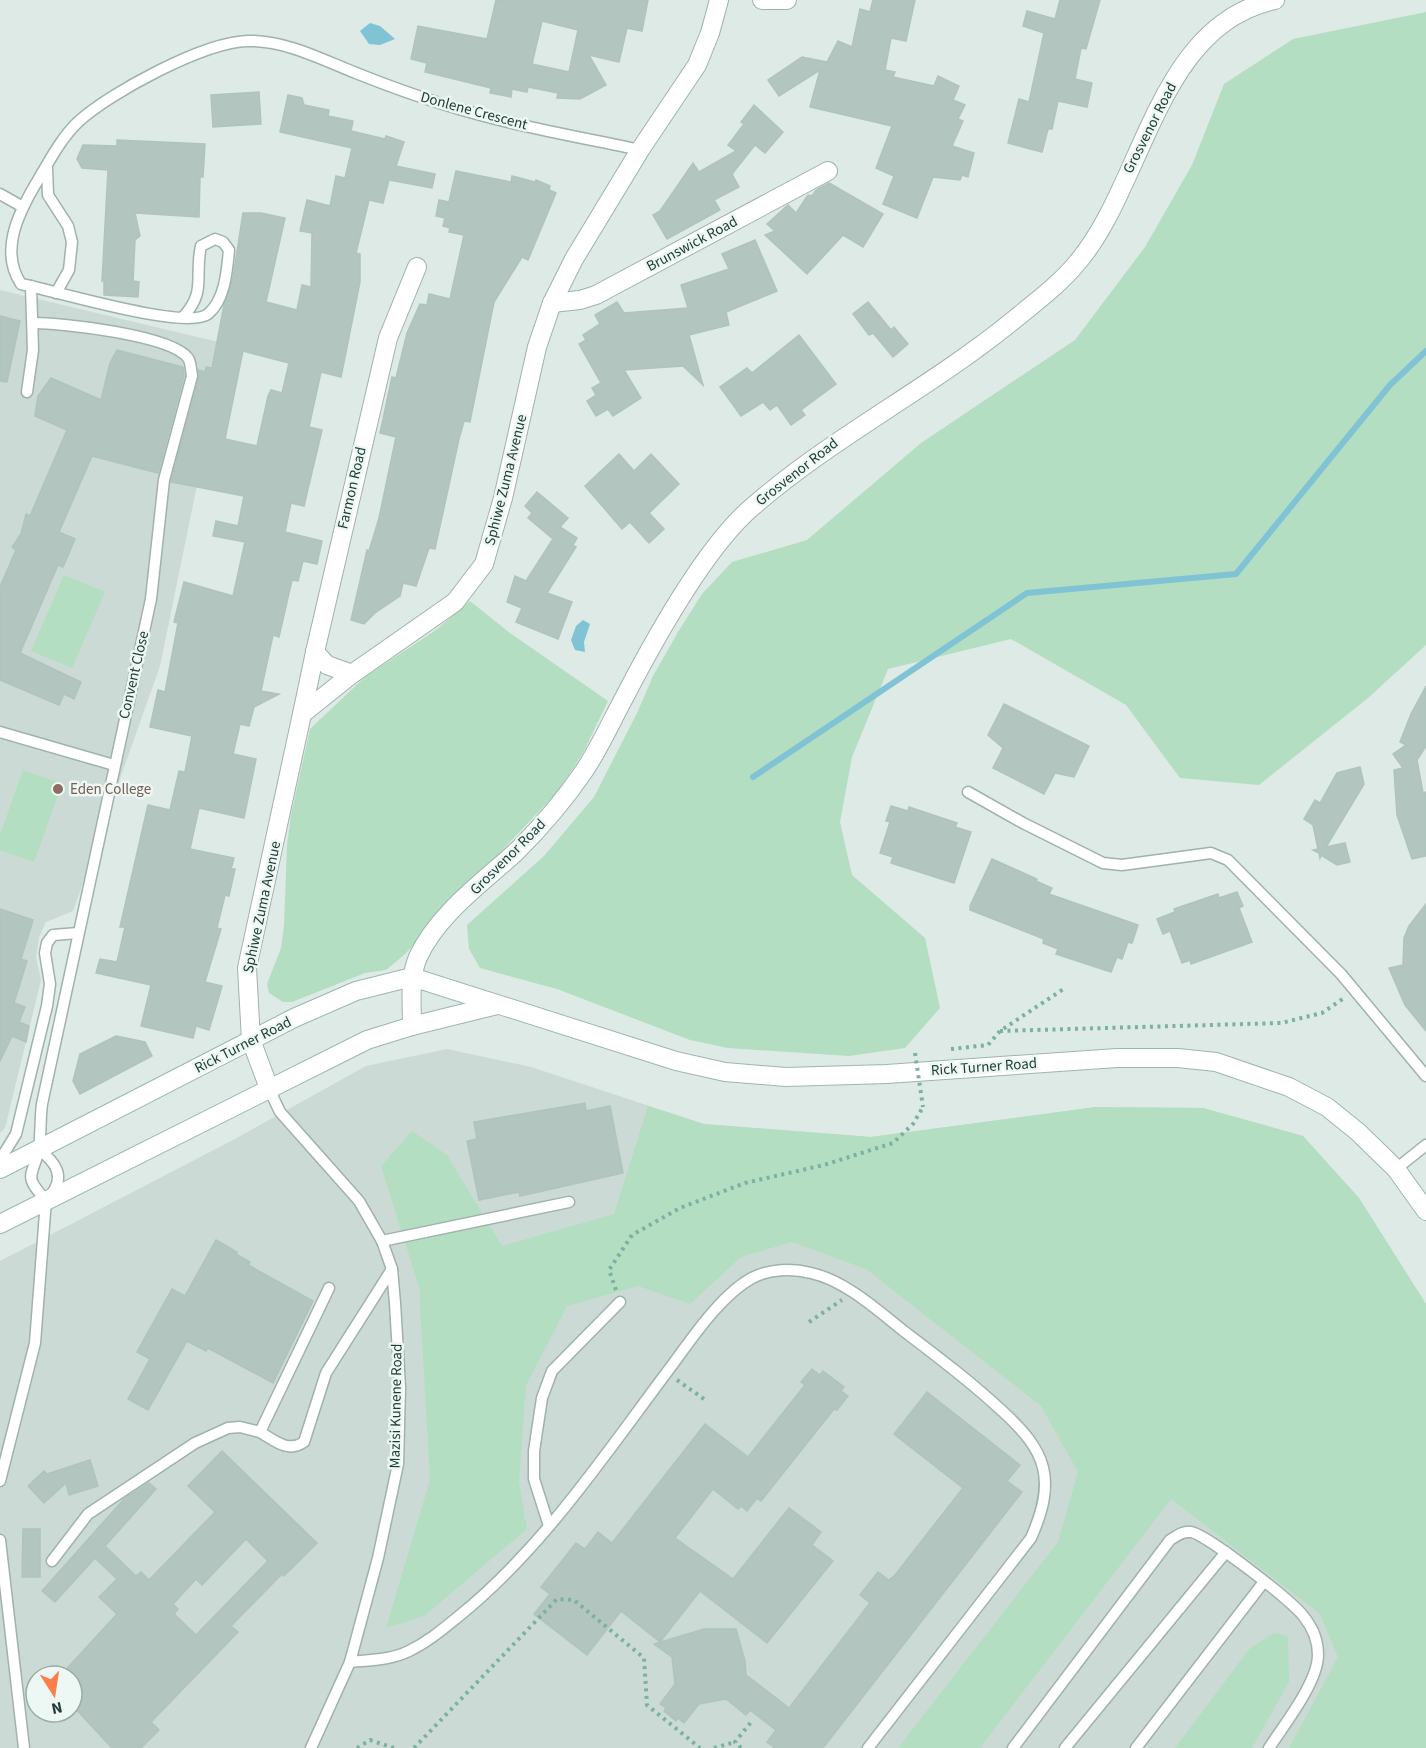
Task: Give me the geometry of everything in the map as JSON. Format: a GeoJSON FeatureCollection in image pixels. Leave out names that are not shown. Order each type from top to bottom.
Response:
{"type":"FeatureCollection","features":[{"type":"Feature","properties":{"kind":"street","name":"Sphiwe Zuma Avenue"},"geometry":{"type":"LineString","coordinates":[[270,1091],[251,1041],[247,968],[302,714],[352,674],[455,602],[484,564],[503,498],[537,347],[552,303],[574,259],[640,150],[697,65],[710,33],[719,0]]}},
{"type":"Feature","properties":{"kind":"street"},"geometry":{"type":"LineString","coordinates":[[762,0],[787,0]]}},
{"type":"Feature","properties":{"kind":"street","name":"Grosvenor Road"},"geometry":{"type":"LineString","coordinates":[[412,1026],[412,977],[418,957],[432,934],[521,846],[585,770],[631,684],[715,548],[747,511],[842,438],[901,402],[980,347],[1043,297],[1075,266],[1101,227],[1164,98],[1187,60],[1232,16],[1275,0]]}},
{"type":"Feature","properties":{"kind":"street","name":"Brunswick Road"},"geometry":{"type":"LineString","coordinates":[[552,303],[580,300],[597,295],[828,171]]}},
{"type":"Feature","properties":{"kind":"street","name":"Farmon Road"},"geometry":{"type":"LineString","coordinates":[[302,714],[388,338],[417,267]]}},
{"type":"Feature","properties":{"kind":"street"},"geometry":{"type":"LineString","coordinates":[[315,652],[327,664],[352,674]]}},
{"type":"Feature","properties":{"kind":"street","name":"Rick Turner Road"},"geometry":{"type":"LineString","coordinates":[[0,1169],[251,1041],[356,991],[412,977],[444,985],[497,1005],[595,1033],[676,1061],[725,1072],[776,1077],[886,1074],[1117,1058],[1178,1058],[1216,1062],[1289,1086],[1327,1107],[1358,1132],[1396,1169],[1426,1210]]}},
{"type":"Feature","properties":{"kind":"street","name":"Rick Turner Road"},"geometry":{"type":"LineString","coordinates":[[0,1224],[270,1091],[367,1040],[412,1026],[497,1005]]}},
{"type":"Feature","properties":{"kind":"lane","name":"Donlene Crescent"},"geometry":{"type":"LineString","coordinates":[[31,286],[21,284],[11,273],[7,256],[23,207],[47,165],[78,122],[126,89],[197,54],[246,41],[265,41],[313,56],[397,89],[480,116],[640,150]]}},
{"type":"Feature","properties":{"kind":"lane"},"geometry":{"type":"LineString","coordinates":[[47,165],[48,195],[68,225],[72,242],[69,270],[56,293]]}},
{"type":"Feature","properties":{"kind":"lane"},"geometry":{"type":"LineString","coordinates":[[0,194],[23,207]]}},
{"type":"Feature","properties":{"kind":"lane"},"geometry":{"type":"LineString","coordinates":[[27,392],[33,350],[31,286],[167,317],[194,319],[207,316],[217,304],[228,261],[229,250],[224,242],[215,239],[201,246],[199,291],[193,306],[183,317]]}},
{"type":"Feature","properties":{"kind":"lane","name":"Convent Close"},"geometry":{"type":"LineString","coordinates":[[33,323],[57,323],[138,337],[179,350],[189,359],[192,376],[164,480],[152,599],[42,1104],[39,1150],[32,1165],[30,1177],[34,1188],[46,1200]]}},
{"type":"Feature","properties":{"kind":"lane"},"geometry":{"type":"LineString","coordinates":[[0,732],[114,765]]}},
{"type":"Feature","properties":{"kind":"lane"},"geometry":{"type":"LineString","coordinates":[[968,792],[1023,823],[1103,863],[1122,866],[1211,853],[1228,860],[1281,911],[1355,990],[1426,1076]]}},
{"type":"Feature","properties":{"kind":"lane"},"geometry":{"type":"LineString","coordinates":[[0,1160],[16,1134],[47,1006],[50,984],[45,953],[47,942],[53,935],[78,933]]}},
{"type":"Feature","properties":{"kind":"lane","name":"Mazisi Kunene Road"},"geometry":{"type":"LineString","coordinates":[[270,1091],[280,1112],[359,1202],[382,1241],[392,1269],[400,1388],[398,1464],[378,1558],[350,1662],[311,1748]]}},
{"type":"Feature","properties":{"kind":"lane"},"geometry":{"type":"LineString","coordinates":[[1396,1169],[1426,1145]]}},
{"type":"Feature","properties":{"kind":"lane"},"geometry":{"type":"LineString","coordinates":[[0,1481],[34,1343],[46,1200],[57,1188],[59,1178],[52,1159],[39,1150]]}},
{"type":"Feature","properties":{"kind":"lane"},"geometry":{"type":"LineString","coordinates":[[382,1241],[569,1202]]}},
{"type":"Feature","properties":{"kind":"lane"},"geometry":{"type":"LineString","coordinates":[[52,1561],[87,1514],[213,1432],[240,1427],[260,1432],[285,1447],[291,1448],[304,1442],[326,1373],[392,1269]]}},
{"type":"Feature","properties":{"kind":"lane"},"geometry":{"type":"LineString","coordinates":[[350,1662],[384,1659],[407,1652],[429,1640],[474,1604],[549,1526],[666,1373],[719,1307],[744,1283],[757,1276],[778,1270],[812,1273],[852,1293],[971,1383],[1023,1429],[1041,1459],[1046,1480],[1042,1514],[1031,1538],[868,1748]]}},
{"type":"Feature","properties":{"kind":"lane"},"geometry":{"type":"LineString","coordinates":[[260,1432],[329,1288]]}},
{"type":"Feature","properties":{"kind":"lane"},"geometry":{"type":"LineString","coordinates":[[549,1526],[534,1479],[534,1451],[542,1398],[552,1371],[620,1302]]}},
{"type":"Feature","properties":{"kind":"lane"},"geometry":{"type":"LineString","coordinates":[[1013,1748],[1170,1540],[1179,1534],[1198,1534],[1226,1552],[1291,1601],[1305,1617],[1315,1635],[1318,1657],[1313,1677],[1269,1748]]}},
{"type":"Feature","properties":{"kind":"lane"},"geometry":{"type":"LineString","coordinates":[[0,1540],[24,1748]]}},
{"type":"Feature","properties":{"kind":"lane"},"geometry":{"type":"LineString","coordinates":[[1065,1748],[1226,1552]]}},
{"type":"Feature","properties":{"kind":"lane"},"geometry":{"type":"LineString","coordinates":[[1136,1748],[1263,1582]]}},
{"type":"Feature","properties":{"kind":"path"},"geometry":{"type":"LineString","coordinates":[[946,1049],[988,1045],[1000,1031],[1065,988]]}},
{"type":"Feature","properties":{"kind":"path"},"geometry":{"type":"LineString","coordinates":[[1000,1031],[1281,1023],[1322,1013],[1355,990]]}},
{"type":"Feature","properties":{"kind":"path"},"geometry":{"type":"LineString","coordinates":[[620,1302],[609,1270],[632,1235],[680,1208],[745,1183],[824,1165],[893,1143],[913,1124],[923,1107],[915,1053],[925,1052]]}},
{"type":"Feature","properties":{"kind":"path"},"geometry":{"type":"LineString","coordinates":[[809,1322],[852,1293]]}},
{"type":"Feature","properties":{"kind":"path"},"geometry":{"type":"LineString","coordinates":[[666,1373],[704,1399]]}},
{"type":"Feature","properties":{"kind":"path"},"geometry":{"type":"LineString","coordinates":[[414,1748],[556,1599],[574,1600],[644,1658],[647,1705],[700,1748]]}},
{"type":"Feature","properties":{"kind":"path"},"geometry":{"type":"LineString","coordinates":[[714,1748],[735,1742],[752,1721]]}},
{"type":"Feature","properties":{"kind":"path"},"geometry":{"type":"LineString","coordinates":[[357,1748],[370,1740],[394,1748]]}},
{"type":"Feature","properties":{"kind":"path"},"geometry":{"type":"LineString","coordinates":[[735,1742],[741,1748]]}},
{"type":"Feature","properties":{"kind":"shaded area","name":"Eden College"},"geometry":{"type":"Polygon","coordinates":[[[0,290],[231,345],[196,490],[160,666],[73,911],[46,922],[39,937],[36,957],[41,980],[5,1128],[0,1133],[0,290]]]}},
{"type":"Feature","properties":{"kind":"shaded area"},"geometry":{"type":"Polygon","coordinates":[[[447,1049],[531,1067],[704,1124],[871,1137],[1096,1107],[1203,1108],[1303,1136],[1359,1198],[1426,1304],[1426,1748],[0,1748],[0,1261],[233,1140],[366,1066],[447,1049]]]}},
{"type":"Feature","properties":{"kind":"green space"},"geometry":{"type":"Polygon","coordinates":[[[1426,12],[1426,645],[1368,698],[1259,785],[1180,778],[1126,705],[1011,639],[888,669],[852,757],[840,822],[852,875],[925,938],[940,1008],[905,1048],[849,1056],[728,1048],[690,1040],[557,989],[480,968],[469,949],[467,925],[544,856],[594,797],[637,713],[653,676],[678,632],[702,594],[732,562],[807,540],[921,443],[1075,340],[1145,247],[1192,165],[1224,84],[1293,39],[1426,12]]]}},
{"type":"Feature","properties":{"kind":"green space"},"geometry":{"type":"Polygon","coordinates":[[[64,575],[105,592],[72,668],[31,651],[64,575]]]}},
{"type":"Feature","properties":{"kind":"green space"},"geometry":{"type":"Polygon","coordinates":[[[470,601],[510,633],[608,701],[583,753],[559,790],[404,955],[386,970],[365,973],[292,1002],[283,1002],[269,993],[267,984],[281,948],[287,845],[291,815],[310,729],[365,677],[436,630],[470,601]]]}},
{"type":"Feature","properties":{"kind":"green space"},"geometry":{"type":"Polygon","coordinates":[[[23,770],[62,784],[34,862],[0,850],[0,835],[23,770]]]}},
{"type":"Feature","properties":{"kind":"green space"},"geometry":{"type":"Polygon","coordinates":[[[648,1106],[704,1124],[871,1137],[1096,1107],[1203,1108],[1303,1136],[1359,1198],[1426,1304],[1426,1748],[1289,1748],[1338,1657],[1320,1614],[1171,1499],[980,1748],[898,1748],[1058,1542],[1078,1472],[1041,1406],[866,1269],[792,1242],[741,1257],[690,1304],[638,1286],[567,1306],[526,1386],[519,1482],[527,1529],[424,1616],[386,1628],[430,1480],[419,1287],[381,1166],[412,1131],[447,1155],[502,1246],[614,1214],[648,1106]]]}},
{"type":"Feature","properties":{"kind":"green space"},"geometry":{"type":"Polygon","coordinates":[[[1274,1633],[1288,1636],[1289,1682],[1252,1748],[1175,1748],[1250,1648],[1274,1633]]]}},
{"type":"Feature","properties":{"kind":"water"},"geometry":{"type":"Polygon","coordinates":[[[370,23],[380,26],[395,39],[380,45],[369,44],[360,31],[370,23]]]}},
{"type":"Feature","properties":{"kind":"water"},"geometry":{"type":"Polygon","coordinates":[[[583,620],[590,624],[584,642],[585,652],[575,650],[571,640],[576,626],[583,620]]]}},
{"type":"Feature","properties":{"kind":"building"},"geometry":{"type":"Polygon","coordinates":[[[496,0],[648,0],[642,31],[627,28],[619,62],[589,55],[606,85],[580,99],[557,98],[558,93],[528,87],[527,92],[512,89],[511,97],[490,93],[491,88],[425,72],[427,63],[411,59],[418,26],[487,39],[496,0]],[[542,21],[532,64],[569,72],[578,30],[542,21]]]}},
{"type":"Feature","properties":{"kind":"building"},"geometry":{"type":"Polygon","coordinates":[[[873,0],[915,0],[906,41],[891,38],[885,70],[895,72],[893,77],[934,86],[938,76],[959,86],[953,100],[965,105],[958,119],[963,121],[952,146],[974,153],[968,177],[962,175],[960,180],[933,177],[917,218],[883,204],[894,176],[876,168],[892,126],[810,107],[820,70],[779,96],[768,80],[802,57],[827,62],[838,41],[852,47],[860,9],[870,12],[873,0]]]}},
{"type":"Feature","properties":{"kind":"building"},"geometry":{"type":"Polygon","coordinates":[[[1060,0],[1100,0],[1086,49],[1081,48],[1075,79],[1092,83],[1087,107],[1058,101],[1052,129],[1048,129],[1042,152],[1008,143],[1019,99],[1029,102],[1044,33],[1023,26],[1027,11],[1055,19],[1060,0]]]}},
{"type":"Feature","properties":{"kind":"building"},"geometry":{"type":"Polygon","coordinates":[[[259,92],[261,124],[213,127],[211,95],[259,92]]]}},
{"type":"Feature","properties":{"kind":"building"},"geometry":{"type":"Polygon","coordinates":[[[288,95],[302,98],[304,105],[329,110],[328,116],[353,121],[351,131],[385,139],[386,136],[404,142],[396,166],[435,174],[432,188],[389,180],[383,203],[369,200],[356,253],[360,254],[360,282],[341,377],[321,372],[309,427],[322,430],[304,506],[291,503],[285,532],[322,541],[317,564],[303,561],[298,581],[292,580],[279,637],[273,635],[261,691],[279,694],[254,707],[249,726],[240,724],[233,754],[256,759],[244,818],[199,808],[190,849],[234,858],[231,869],[235,869],[229,896],[225,895],[217,928],[221,929],[205,982],[222,986],[209,1030],[196,1026],[193,1038],[141,1026],[151,985],[96,973],[100,959],[117,962],[125,927],[120,927],[148,805],[170,810],[179,771],[185,772],[192,736],[150,727],[158,690],[165,692],[178,623],[174,622],[184,582],[233,596],[245,542],[213,536],[216,521],[238,526],[244,496],[171,482],[199,378],[199,370],[205,372],[206,367],[212,368],[224,305],[233,277],[243,213],[261,213],[285,218],[266,302],[297,310],[302,285],[311,287],[312,233],[300,231],[307,200],[330,206],[336,176],[345,178],[352,148],[280,132],[288,95]],[[243,351],[225,439],[257,446],[268,396],[271,390],[282,393],[289,363],[243,351]]]}},
{"type":"Feature","properties":{"kind":"building"},"geometry":{"type":"Polygon","coordinates":[[[754,105],[783,132],[765,153],[755,145],[732,174],[739,187],[714,200],[720,210],[667,239],[653,215],[660,211],[693,163],[699,172],[736,151],[728,145],[744,124],[741,122],[754,105]]]}},
{"type":"Feature","properties":{"kind":"building"},"geometry":{"type":"Polygon","coordinates":[[[117,140],[205,144],[203,177],[200,177],[199,217],[135,213],[140,236],[135,240],[133,281],[139,282],[138,297],[104,295],[104,280],[102,281],[108,170],[82,168],[77,159],[83,145],[117,146],[117,140]]]}},
{"type":"Feature","properties":{"kind":"building"},"geometry":{"type":"Polygon","coordinates":[[[456,171],[511,182],[512,176],[535,182],[536,180],[550,186],[549,190],[556,193],[528,260],[522,257],[494,302],[470,422],[464,421],[459,439],[435,549],[429,548],[416,586],[403,583],[400,596],[375,613],[364,624],[351,620],[367,550],[369,551],[379,518],[396,437],[380,433],[392,377],[396,378],[407,333],[420,304],[427,305],[429,294],[450,299],[464,235],[449,232],[450,228],[443,226],[445,218],[436,216],[439,200],[449,202],[456,171]]]}},
{"type":"Feature","properties":{"kind":"building"},"geometry":{"type":"Polygon","coordinates":[[[829,183],[883,214],[863,247],[843,235],[807,274],[765,235],[775,231],[767,224],[788,205],[796,213],[808,195],[812,196],[816,190],[829,183]]]}},
{"type":"Feature","properties":{"kind":"building"},"geometry":{"type":"Polygon","coordinates":[[[755,240],[777,291],[726,312],[729,325],[689,335],[703,385],[683,366],[624,370],[641,398],[613,416],[608,409],[596,416],[587,401],[596,395],[592,388],[601,383],[579,344],[586,340],[583,335],[600,324],[595,315],[617,302],[624,313],[688,308],[681,285],[729,269],[722,254],[755,240]]]}},
{"type":"Feature","properties":{"kind":"building"},"geometry":{"type":"Polygon","coordinates":[[[868,302],[891,330],[894,327],[908,344],[893,357],[873,333],[869,335],[853,314],[868,302]]]}},
{"type":"Feature","properties":{"kind":"building"},"geometry":{"type":"Polygon","coordinates":[[[0,316],[20,321],[7,382],[0,381],[0,316]]]}},
{"type":"Feature","properties":{"kind":"building"},"geometry":{"type":"Polygon","coordinates":[[[799,335],[836,384],[801,410],[805,415],[791,425],[777,405],[770,410],[763,402],[741,416],[720,387],[747,368],[752,373],[799,335]]]}},
{"type":"Feature","properties":{"kind":"building"},"geometry":{"type":"Polygon","coordinates":[[[117,350],[183,367],[184,376],[158,473],[92,456],[59,532],[75,539],[63,567],[58,565],[20,653],[81,682],[74,699],[64,694],[59,705],[0,680],[0,587],[16,550],[12,547],[21,534],[26,514],[30,516],[67,430],[35,416],[38,396],[51,378],[101,400],[110,363],[117,350]]]}},
{"type":"Feature","properties":{"kind":"building"},"geometry":{"type":"Polygon","coordinates":[[[619,454],[634,471],[651,454],[679,484],[649,513],[664,529],[649,543],[630,522],[622,529],[585,486],[619,454]]]}},
{"type":"Feature","properties":{"kind":"building"},"geometry":{"type":"Polygon","coordinates":[[[537,492],[568,518],[560,527],[577,538],[573,545],[576,547],[547,593],[572,602],[558,639],[516,622],[522,608],[507,602],[515,576],[526,581],[553,539],[528,518],[532,513],[525,506],[537,492]]]}},
{"type":"Feature","properties":{"kind":"building"},"geometry":{"type":"Polygon","coordinates":[[[1426,686],[1426,746],[1417,760],[1423,793],[1426,792],[1426,856],[1412,859],[1397,815],[1394,770],[1403,768],[1393,754],[1406,745],[1400,742],[1411,714],[1426,686]]]}},
{"type":"Feature","properties":{"kind":"building"},"geometry":{"type":"Polygon","coordinates":[[[1004,704],[1089,746],[1074,777],[1055,773],[1044,794],[993,768],[1003,748],[988,735],[1004,704]]]}},
{"type":"Feature","properties":{"kind":"building"},"geometry":{"type":"Polygon","coordinates":[[[1360,767],[1364,784],[1326,847],[1345,843],[1350,862],[1337,865],[1321,855],[1320,858],[1319,853],[1313,850],[1318,849],[1313,825],[1304,819],[1315,800],[1320,803],[1337,773],[1360,767]]]}},
{"type":"Feature","properties":{"kind":"building"},"geometry":{"type":"Polygon","coordinates":[[[891,806],[908,811],[909,807],[957,823],[955,827],[971,832],[954,883],[891,863],[893,857],[880,853],[890,822],[886,821],[891,806]]]}},
{"type":"Feature","properties":{"kind":"building"},"geometry":{"type":"Polygon","coordinates":[[[992,859],[1052,888],[1049,894],[1138,925],[1132,943],[1128,942],[1122,959],[1117,957],[1111,972],[1056,954],[1058,949],[1043,943],[1044,939],[970,910],[992,859]]]}},
{"type":"Feature","properties":{"kind":"building"},"geometry":{"type":"Polygon","coordinates":[[[1237,892],[1243,906],[1239,908],[1252,942],[1191,964],[1190,960],[1182,963],[1170,931],[1163,934],[1157,919],[1175,912],[1174,909],[1218,894],[1219,898],[1237,892]]]}},
{"type":"Feature","properties":{"kind":"building"},"geometry":{"type":"Polygon","coordinates":[[[1426,904],[1426,1031],[1405,1005],[1389,968],[1403,965],[1404,938],[1409,926],[1426,904]]]}},
{"type":"Feature","properties":{"kind":"building"},"geometry":{"type":"Polygon","coordinates":[[[0,909],[33,920],[21,959],[27,961],[14,1003],[25,1007],[19,1022],[29,1026],[26,1042],[12,1036],[0,1061],[0,909]]]}},
{"type":"Feature","properties":{"kind":"building"},"geometry":{"type":"Polygon","coordinates":[[[116,1036],[145,1042],[152,1056],[80,1094],[73,1081],[80,1054],[116,1036]]]}},
{"type":"Feature","properties":{"kind":"building"},"geometry":{"type":"Polygon","coordinates":[[[585,1103],[586,1111],[610,1106],[623,1173],[520,1196],[519,1192],[479,1200],[467,1141],[477,1139],[474,1122],[585,1103]]]}},
{"type":"Feature","properties":{"kind":"building"},"geometry":{"type":"Polygon","coordinates":[[[216,1240],[250,1262],[248,1265],[313,1301],[273,1383],[208,1348],[206,1351],[187,1341],[148,1410],[128,1399],[150,1359],[137,1352],[172,1289],[185,1296],[216,1240]]]}},
{"type":"Feature","properties":{"kind":"building"},"geometry":{"type":"Polygon","coordinates":[[[812,1369],[820,1375],[823,1371],[844,1387],[841,1391],[848,1396],[837,1410],[834,1409],[761,1501],[757,1498],[747,1511],[741,1506],[738,1509],[713,1489],[675,1538],[733,1579],[789,1508],[821,1532],[812,1545],[833,1561],[767,1643],[700,1591],[660,1642],[621,1611],[587,1655],[534,1614],[550,1594],[541,1587],[576,1543],[585,1549],[598,1532],[612,1543],[705,1424],[748,1457],[805,1385],[801,1382],[812,1369]]]}},
{"type":"Feature","properties":{"kind":"building"},"geometry":{"type":"Polygon","coordinates":[[[927,1392],[1020,1465],[1007,1481],[1022,1492],[823,1748],[775,1748],[767,1742],[776,1730],[750,1710],[746,1715],[726,1699],[699,1704],[684,1723],[678,1718],[676,1721],[664,1711],[666,1708],[660,1704],[675,1684],[672,1657],[654,1644],[704,1629],[736,1629],[745,1661],[746,1675],[789,1708],[870,1603],[860,1595],[878,1572],[889,1580],[895,1575],[963,1488],[894,1434],[927,1392]]]}},
{"type":"Feature","properties":{"kind":"building"},"geometry":{"type":"Polygon","coordinates":[[[222,1451],[317,1543],[284,1576],[282,1574],[231,1626],[238,1632],[151,1722],[159,1730],[141,1748],[112,1748],[84,1718],[84,1664],[71,1664],[117,1614],[99,1597],[117,1579],[95,1558],[55,1602],[42,1591],[124,1499],[149,1483],[156,1489],[105,1546],[136,1576],[141,1572],[149,1580],[215,1512],[188,1486],[222,1451]],[[246,1539],[202,1585],[196,1579],[173,1604],[178,1609],[174,1614],[196,1635],[268,1561],[246,1539]]]}},
{"type":"Feature","properties":{"kind":"building"},"geometry":{"type":"Polygon","coordinates":[[[90,1460],[98,1486],[69,1495],[66,1483],[44,1503],[28,1486],[44,1471],[47,1474],[90,1460]]]}},
{"type":"Feature","properties":{"kind":"building"},"geometry":{"type":"Polygon","coordinates":[[[23,1529],[40,1529],[40,1577],[22,1577],[23,1529]]]}},
{"type":"Feature","properties":{"kind":"waterway"},"geometry":{"type":"LineString","coordinates":[[753,777],[1027,593],[1236,574],[1390,385],[1426,351]]}},
{"type":"Feature","properties":{"kind":"place","name":"Eden College"},"geometry":{"type":"Point","coordinates":[58,789]}}]}
